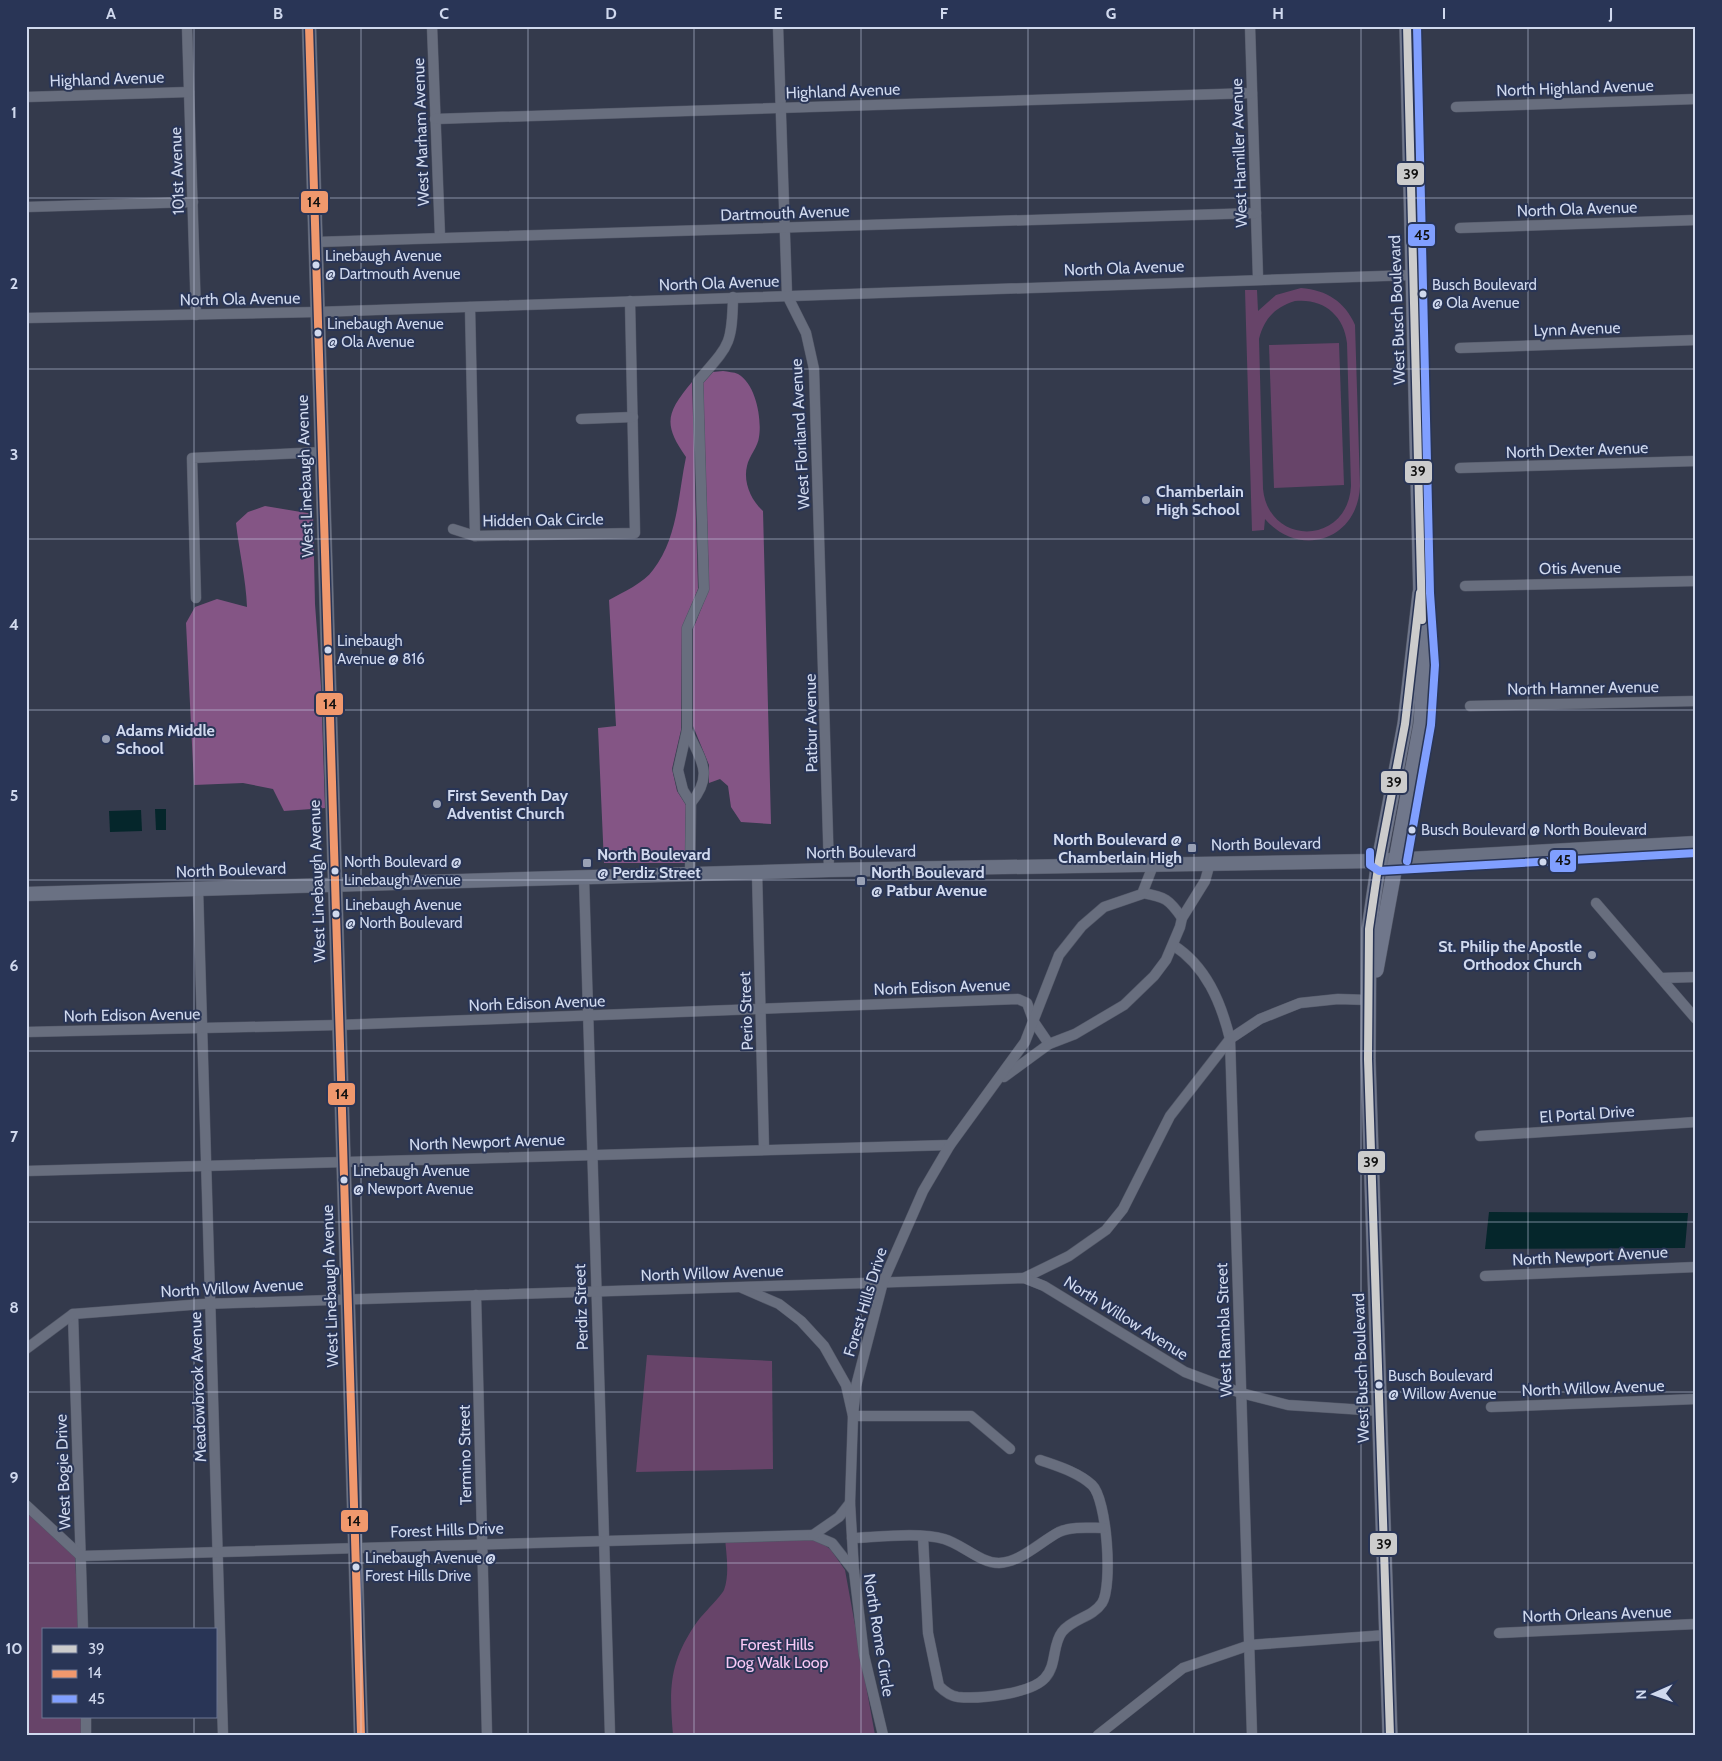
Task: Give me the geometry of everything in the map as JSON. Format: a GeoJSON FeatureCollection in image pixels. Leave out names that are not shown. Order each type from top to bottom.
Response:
{"type":"FeatureCollection","features":[{"type":"Feature","properties":{"kind":"main road","name":"West Busch Boulevard"},"geometry":{"type":"LineString","coordinates":[[1370,1000],[1421,724],[1425,666],[1420,593],[1407,26]]}},
{"type":"Feature","properties":{"kind":"main road","name":"West Busch Boulevard"},"geometry":{"type":"LineString","coordinates":[[1390,1735],[1368,1059],[1370,1000],[1369,928],[1379,860],[1405,724],[1420,593]]}},
{"type":"Feature","properties":{"kind":"street","name":"101st Avenue"},"geometry":{"type":"LineString","coordinates":[[187,26],[196,314]]}},
{"type":"Feature","properties":{"kind":"street","name":"West Linebaugh Avenue"},"geometry":{"type":"LineString","coordinates":[[309,26],[361,1735]]}},
{"type":"Feature","properties":{"kind":"street","name":"West Marham Avenue"},"geometry":{"type":"LineString","coordinates":[[432,26],[440,237]]}},
{"type":"Feature","properties":{"kind":"street","name":"West Floriland Avenue"},"geometry":{"type":"LineString","coordinates":[[778,26],[786,295],[806,334],[814,369],[822,576]]}},
{"type":"Feature","properties":{"kind":"street","name":"West Hamiller Avenue"},"geometry":{"type":"LineString","coordinates":[[1250,26],[1258,278]]}},
{"type":"Feature","properties":{"kind":"street","name":"Highland Avenue"},"geometry":{"type":"LineString","coordinates":[[26,97],[189,92]]}},
{"type":"Feature","properties":{"kind":"street","name":"Highland Avenue"},"geometry":{"type":"LineString","coordinates":[[435,119],[1252,93]]}},
{"type":"Feature","properties":{"kind":"street","name":"North Highland Avenue"},"geometry":{"type":"LineString","coordinates":[[1456,107],[1696,99]]}},
{"type":"Feature","properties":{"kind":"street"},"geometry":{"type":"LineString","coordinates":[[26,207],[193,202]]}},
{"type":"Feature","properties":{"kind":"street","name":"Dartmouth Avenue"},"geometry":{"type":"LineString","coordinates":[[316,242],[1256,213]]}},
{"type":"Feature","properties":{"kind":"street","name":"North Ola Avenue"},"geometry":{"type":"LineString","coordinates":[[1460,228],[1696,220]]}},
{"type":"Feature","properties":{"kind":"street","name":"North Ola Avenue"},"geometry":{"type":"LineString","coordinates":[[26,318],[318,312],[1413,274]]}},
{"type":"Feature","properties":{"kind":"street"},"geometry":{"type":"LineString","coordinates":[[690,874],[691,803],[683,790],[678,770],[687,730],[687,628],[704,589],[698,381],[721,356],[729,342],[733,297]]}},
{"type":"Feature","properties":{"kind":"street","name":"Hidden Oak Circle"},"geometry":{"type":"LineString","coordinates":[[470,306],[474,536],[635,533],[630,301]]}},
{"type":"Feature","properties":{"kind":"street","name":"Lynn Avenue"},"geometry":{"type":"LineString","coordinates":[[1460,348],[1696,340]]}},
{"type":"Feature","properties":{"kind":"street"},"geometry":{"type":"LineString","coordinates":[[581,419],[632,417]]}},
{"type":"Feature","properties":{"kind":"street"},"geometry":{"type":"LineString","coordinates":[[196,598],[192,458],[322,452]]}},
{"type":"Feature","properties":{"kind":"street","name":"North Dexter Avenue"},"geometry":{"type":"LineString","coordinates":[[1460,468],[1696,461]]}},
{"type":"Feature","properties":{"kind":"street"},"geometry":{"type":"LineString","coordinates":[[453,529],[474,536]]}},
{"type":"Feature","properties":{"kind":"street","name":"Patbur Avenue"},"geometry":{"type":"LineString","coordinates":[[822,576],[829,870]]}},
{"type":"Feature","properties":{"kind":"street","name":"Otis Avenue"},"geometry":{"type":"LineString","coordinates":[[1466,586],[1696,581]]}},
{"type":"Feature","properties":{"kind":"street","name":"North Hamner Avenue"},"geometry":{"type":"LineString","coordinates":[[1470,706],[1696,700]]}},
{"type":"Feature","properties":{"kind":"street"},"geometry":{"type":"LineString","coordinates":[[687,730],[704,767],[705,778],[700,793],[691,803]]}},
{"type":"Feature","properties":{"kind":"street","name":"North Boulevard"},"geometry":{"type":"LineString","coordinates":[[26,894],[829,870],[1397,860],[1696,843]]}},
{"type":"Feature","properties":{"kind":"street"},"geometry":{"type":"LineString","coordinates":[[994,1086],[1049,1044],[1075,1034],[1124,1005],[1154,976],[1166,960],[1182,918],[1204,881],[1210,862]]}},
{"type":"Feature","properties":{"kind":"street"},"geometry":{"type":"LineString","coordinates":[[1154,863],[1143,893],[1163,896],[1182,918]]}},
{"type":"Feature","properties":{"kind":"street","name":"Perio Street"},"geometry":{"type":"LineString","coordinates":[[757,872],[764,1149]]}},
{"type":"Feature","properties":{"kind":"street","name":"Perdiz Street"},"geometry":{"type":"LineString","coordinates":[[584,878],[602,1539],[610,1735]]}},
{"type":"Feature","properties":{"kind":"street","name":"Meadowbrook Avenue"},"geometry":{"type":"LineString","coordinates":[[198,889],[223,1735]]}},
{"type":"Feature","properties":{"kind":"street","name":"Forest Hills Drive"},"geometry":{"type":"LineString","coordinates":[[852,1538],[850,1503],[856,1386],[883,1282],[923,1191],[950,1145],[1025,1042],[1059,955],[1082,926],[1104,907],[1143,893]]}},
{"type":"Feature","properties":{"kind":"street"},"geometry":{"type":"LineString","coordinates":[[1596,903],[1696,1020]]}},
{"type":"Feature","properties":{"kind":"street","name":"West Rambla Street"},"geometry":{"type":"LineString","coordinates":[[1173,945],[1196,963],[1211,985],[1225,1016],[1230,1039],[1252,1735]]}},
{"type":"Feature","properties":{"kind":"street"},"geometry":{"type":"LineString","coordinates":[[1661,978],[1696,976]]}},
{"type":"Feature","properties":{"kind":"street","name":"Norh Edison Avenue"},"geometry":{"type":"LineString","coordinates":[[26,1032],[339,1026],[1018,999],[1027,1002],[1034,1022]]}},
{"type":"Feature","properties":{"kind":"street"},"geometry":{"type":"LineString","coordinates":[[1024,1278],[1069,1256],[1106,1230],[1123,1208],[1170,1116],[1230,1039],[1260,1019],[1300,1003],[1338,999],[1370,1000]]}},
{"type":"Feature","properties":{"kind":"street"},"geometry":{"type":"LineString","coordinates":[[1034,1022],[1049,1044]]}},
{"type":"Feature","properties":{"kind":"street","name":"El Portal Drive"},"geometry":{"type":"LineString","coordinates":[[1480,1136],[1696,1122]]}},
{"type":"Feature","properties":{"kind":"street","name":"North Newport Avenue"},"geometry":{"type":"LineString","coordinates":[[26,1171],[950,1145]]}},
{"type":"Feature","properties":{"kind":"street","name":"North Newport Avenue"},"geometry":{"type":"LineString","coordinates":[[1485,1276],[1696,1267]]}},
{"type":"Feature","properties":{"kind":"street","name":"North Willow Avenue"},"geometry":{"type":"LineString","coordinates":[[73,1314],[210,1303],[1024,1278],[1044,1286],[1185,1372],[1241,1393],[1288,1406],[1380,1411]]}},
{"type":"Feature","properties":{"kind":"street"},"geometry":{"type":"LineString","coordinates":[[739,1287],[779,1304],[801,1321],[824,1346],[846,1385],[853,1416],[971,1416],[1010,1449]]}},
{"type":"Feature","properties":{"kind":"street","name":"Termino Street"},"geometry":{"type":"LineString","coordinates":[[476,1295],[487,1735]]}},
{"type":"Feature","properties":{"kind":"street"},"geometry":{"type":"LineString","coordinates":[[26,1349],[73,1314]]}},
{"type":"Feature","properties":{"kind":"street","name":"West Bogie Drive"},"geometry":{"type":"LineString","coordinates":[[73,1314],[83,1628]]}},
{"type":"Feature","properties":{"kind":"street","name":"North Willow Avenue"},"geometry":{"type":"LineString","coordinates":[[1492,1407],[1696,1399]]}},
{"type":"Feature","properties":{"kind":"street"},"geometry":{"type":"LineString","coordinates":[[923,1537],[926,1617],[934,1672],[938,1686],[956,1697],[1021,1691],[1035,1686],[1046,1678],[1053,1663],[1060,1634],[1069,1624],[1093,1613],[1102,1604],[1106,1594],[1104,1528],[1100,1502],[1093,1485],[1069,1470],[1040,1460]]}},
{"type":"Feature","properties":{"kind":"street"},"geometry":{"type":"LineString","coordinates":[[814,1535],[839,1517],[850,1503]]}},
{"type":"Feature","properties":{"kind":"street"},"geometry":{"type":"LineString","coordinates":[[26,1505],[81,1556]]}},
{"type":"Feature","properties":{"kind":"street"},"geometry":{"type":"LineString","coordinates":[[852,1538],[940,1538],[955,1542],[991,1562],[1000,1563],[1022,1555],[1060,1532],[1072,1528],[1104,1528]]}},
{"type":"Feature","properties":{"kind":"street"},"geometry":{"type":"LineString","coordinates":[[814,1535],[832,1543],[854,1571]]}},
{"type":"Feature","properties":{"kind":"street","name":"Forest Hills Drive"},"geometry":{"type":"LineString","coordinates":[[81,1556],[602,1539],[814,1535]]}},
{"type":"Feature","properties":{"kind":"street","name":"North Rome Circle"},"geometry":{"type":"LineString","coordinates":[[852,1538],[864,1655],[883,1735]]}},
{"type":"Feature","properties":{"kind":"street","name":"North Orleans Avenue"},"geometry":{"type":"LineString","coordinates":[[1499,1633],[1696,1624]]}},
{"type":"Feature","properties":{"kind":"street"},"geometry":{"type":"LineString","coordinates":[[1098,1735],[1183,1668],[1250,1645],[1386,1634]]}},
{"type":"Feature","properties":{"kind":"street"},"geometry":{"type":"LineString","coordinates":[[86,1718],[86,1735]]}},
{"type":"Feature","properties":{"kind":"green space"},"geometry":{"type":"Polygon","coordinates":[[[1301,288],[1319,291],[1340,304],[1355,325],[1360,486],[1357,505],[1349,520],[1338,531],[1325,538],[1310,540],[1294,538],[1279,531],[1265,519],[1264,530],[1252,531],[1245,290],[1257,290],[1258,311],[1276,295],[1301,288]],[[1295,301],[1276,310],[1264,325],[1259,339],[1263,489],[1268,508],[1279,521],[1293,529],[1308,531],[1323,528],[1337,520],[1347,505],[1351,486],[1347,343],[1345,333],[1342,324],[1330,310],[1315,302],[1295,301]]]}},
{"type":"Feature","properties":{"kind":"green space"},"geometry":{"type":"Polygon","coordinates":[[[1339,343],[1344,485],[1274,488],[1269,345],[1339,343]]]}},
{"type":"Feature","properties":{"kind":"green space"},"geometry":{"type":"Polygon","coordinates":[[[647,1355],[772,1361],[773,1469],[636,1472],[647,1355]]]}},
{"type":"Feature","properties":{"kind":"green space"},"geometry":{"type":"Polygon","coordinates":[[[26,1512],[75,1556],[79,1628],[42,1628],[42,1718],[82,1718],[82,1735],[26,1735],[26,1512]]]}},
{"type":"Feature","properties":{"kind":"green space","name":"Forest Hills Dog Walk Loop"},"geometry":{"type":"Polygon","coordinates":[[[813,1535],[831,1550],[845,1570],[875,1735],[673,1735],[671,1689],[676,1663],[688,1636],[697,1622],[724,1590],[727,1570],[725,1537],[813,1535]]]}},
{"type":"Feature","properties":{"kind":"shaded area"},"geometry":{"type":"Polygon","coordinates":[[[713,372],[733,372],[744,379],[753,394],[760,421],[758,441],[748,462],[746,478],[755,502],[763,511],[771,824],[741,822],[731,807],[728,786],[720,779],[709,783],[709,765],[693,726],[693,629],[709,589],[703,383],[713,372]]]}},
{"type":"Feature","properties":{"kind":"shaded area"},"geometry":{"type":"Polygon","coordinates":[[[692,382],[698,589],[682,628],[681,730],[672,769],[677,791],[686,805],[685,863],[604,863],[598,728],[616,726],[609,600],[633,587],[649,575],[668,544],[676,516],[686,457],[674,436],[671,419],[677,402],[692,382]]]}},
{"type":"Feature","properties":{"kind":"shaded area"},"geometry":{"type":"Polygon","coordinates":[[[265,506],[313,514],[315,604],[321,686],[325,808],[284,811],[273,789],[243,783],[194,785],[186,623],[195,607],[217,599],[247,607],[236,523],[248,512],[265,506]]]}},
{"type":"Feature","properties":{"kind":"shaded area"},"geometry":{"type":"Polygon","coordinates":[[[155,809],[166,809],[166,830],[156,830],[155,809]]]}},
{"type":"Feature","properties":{"kind":"shaded area"},"geometry":{"type":"Polygon","coordinates":[[[141,810],[142,831],[110,832],[109,811],[141,810]]]}},
{"type":"Feature","properties":{"kind":"shaded area"},"geometry":{"type":"Polygon","coordinates":[[[1489,1212],[1688,1213],[1685,1248],[1485,1249],[1489,1212]]]}},
{"type":"Feature","properties":{"kind":"transit line","name":"14"},"geometry":{"type":"LineString","coordinates":[[309,26],[361,1735]]}},
{"type":"Feature","properties":{"kind":"transit line","name":"39"},"geometry":{"type":"LineString","coordinates":[[1407,26],[1422,620]]}},
{"type":"Feature","properties":{"kind":"transit line","name":"45"},"geometry":{"type":"LineString","coordinates":[[1407,861],[1431,725],[1435,665],[1430,593],[1417,26]]}},
{"type":"Feature","properties":{"kind":"transit line","name":"39"},"geometry":{"type":"LineString","coordinates":[[1390,1735],[1368,1059],[1369,929],[1379,861],[1405,724],[1420,593]]}},
{"type":"Feature","properties":{"kind":"transit line","name":"45"},"geometry":{"type":"LineString","coordinates":[[1370,852],[1370,865],[1379,871],[1696,853]]}},
{"type":"Feature","properties":{"kind":"place","name":"Linebaugh Avenue @ Dartmouth Avenue"},"geometry":{"type":"Point","coordinates":[316,265]}},
{"type":"Feature","properties":{"kind":"place","name":"Busch Boulevard @ Ola Avenue"},"geometry":{"type":"Point","coordinates":[1423,294]}},
{"type":"Feature","properties":{"kind":"place","name":"Linebaugh Avenue @ Ola Avenue"},"geometry":{"type":"Point","coordinates":[318,333]}},
{"type":"Feature","properties":{"kind":"place","name":"Chamberlain High School"},"geometry":{"type":"Point","coordinates":[1146,500]}},
{"type":"Feature","properties":{"kind":"place","name":"Linebaugh Avenue @ 816"},"geometry":{"type":"Point","coordinates":[328,650]}},
{"type":"Feature","properties":{"kind":"place","name":"Adams Middle School"},"geometry":{"type":"Point","coordinates":[106,739]}},
{"type":"Feature","properties":{"kind":"place","name":"First Seventh Day Adventist Church"},"geometry":{"type":"Point","coordinates":[437,804]}},
{"type":"Feature","properties":{"kind":"place","name":"Busch Boulevard @ North Boulevard"},"geometry":{"type":"Point","coordinates":[1412,830]}},
{"type":"Feature","properties":{"kind":"place","name":"North Boulevard @ Chamberlain High"},"geometry":{"type":"Point","coordinates":[1192,848]}},
{"type":"Feature","properties":{"kind":"place","name":"North Boulevard @ Perdiz Street"},"geometry":{"type":"Point","coordinates":[587,863]}},
{"type":"Feature","properties":{"kind":"place","name":"North Boulevard @ Linebaugh Avenue"},"geometry":{"type":"Point","coordinates":[335,871]}},
{"type":"Feature","properties":{"kind":"place","name":"North Boulevard @ Patbur Avenue"},"geometry":{"type":"Point","coordinates":[861,881]}},
{"type":"Feature","properties":{"kind":"place","name":"Linebaugh Avenue @ North Boulevard"},"geometry":{"type":"Point","coordinates":[336,914]}},
{"type":"Feature","properties":{"kind":"place","name":"St. Philip the Apostle Orthodox Church"},"geometry":{"type":"Point","coordinates":[1592,955]}},
{"type":"Feature","properties":{"kind":"place","name":"Linebaugh Avenue @ Newport Avenue"},"geometry":{"type":"Point","coordinates":[344,1180]}},
{"type":"Feature","properties":{"kind":"place","name":"Busch Boulevard @ Willow Avenue"},"geometry":{"type":"Point","coordinates":[1379,1385]}},
{"type":"Feature","properties":{"kind":"place","name":"Linebaugh Avenue @ Forest Hills Drive"},"geometry":{"type":"Point","coordinates":[356,1567]}}]}
